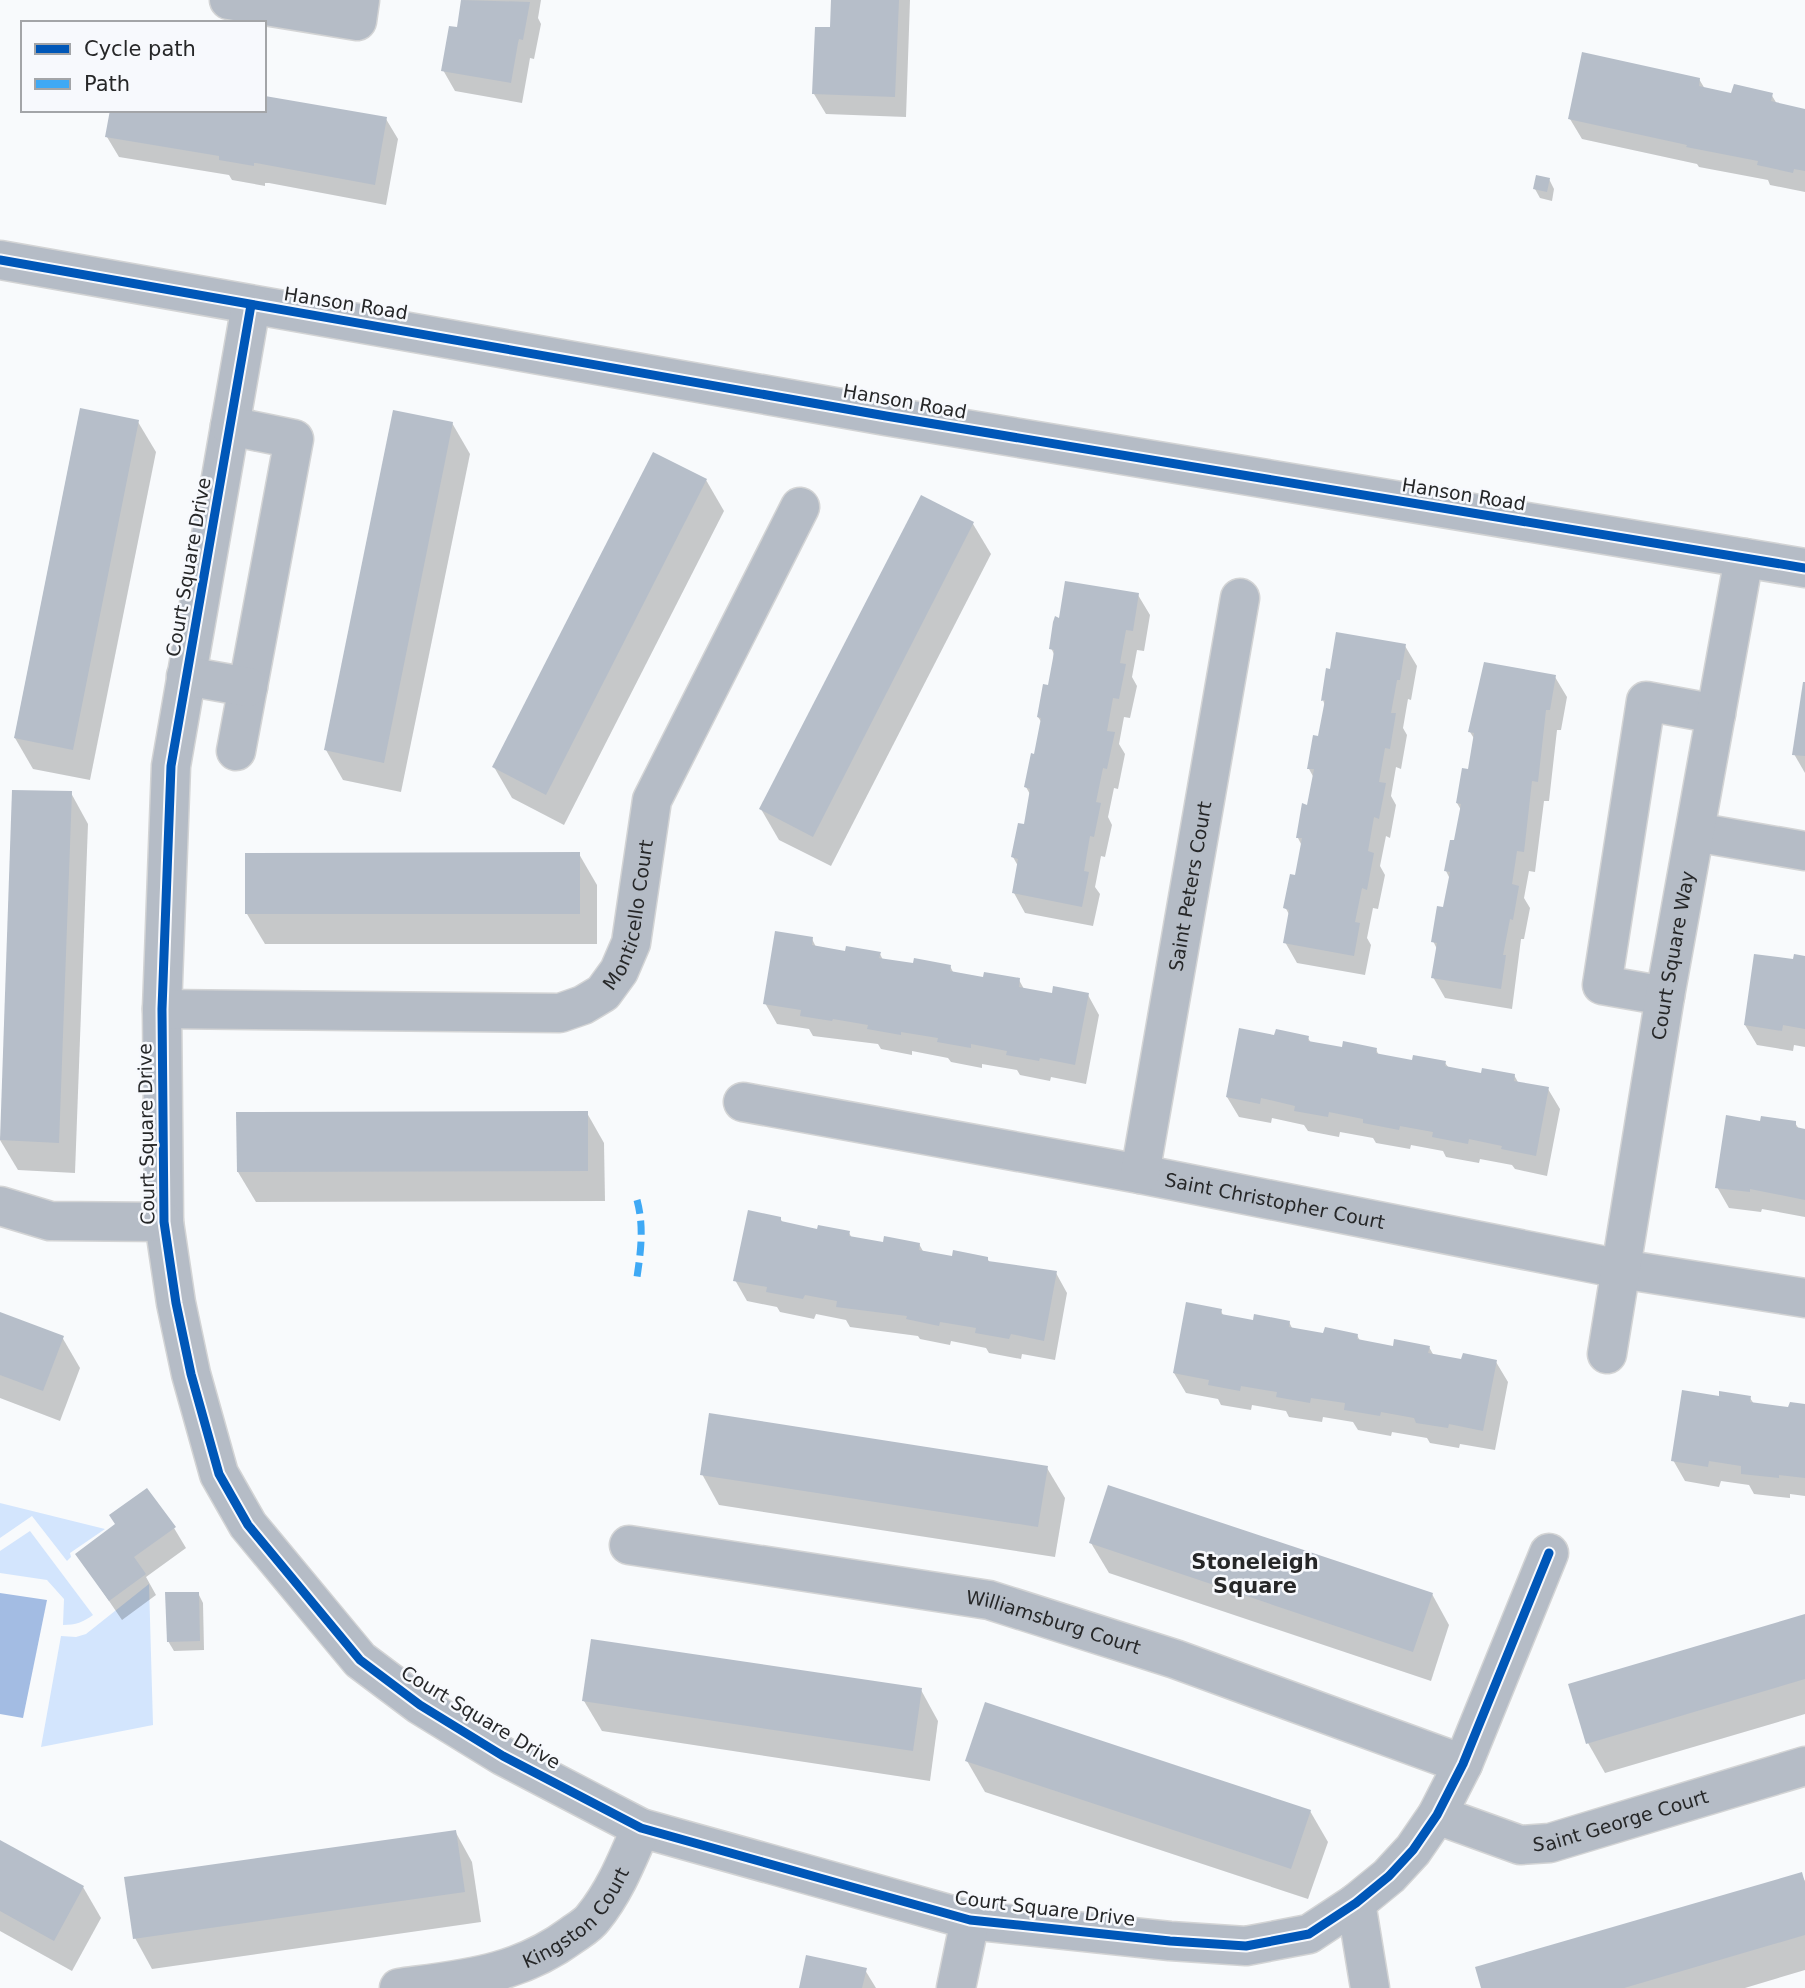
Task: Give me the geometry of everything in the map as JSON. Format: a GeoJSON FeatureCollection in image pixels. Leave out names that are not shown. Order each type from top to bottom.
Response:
{"type":"FeatureCollection","features":[{"type":"Feature","properties":{"kind":"street"},"geometry":{"type":"LineString","coordinates":[[229,0],[357,21],[360,0]]}},
{"type":"Feature","properties":{"kind":"street","name":"Hanson Road"},"geometry":{"type":"LineString","coordinates":[[0,260],[886,416],[1805,568]]}},
{"type":"Feature","properties":{"kind":"street","name":"Court Square Drive"},"geometry":{"type":"LineString","coordinates":[[251,305],[171,766],[162,1009],[164,1222],[176,1303],[191,1374],[219,1474],[247,1525],[359,1660],[420,1705],[503,1756],[641,1828],[970,1920],[1170,1941],[1246,1945],[1309,1934],[1356,1903],[1389,1876],[1413,1850],[1437,1815],[1463,1764],[1549,1553]]}},
{"type":"Feature","properties":{"kind":"street"},"geometry":{"type":"LineString","coordinates":[[230,426],[294,439],[236,751]]}},
{"type":"Feature","properties":{"kind":"street","name":"Monticello Court"},"geometry":{"type":"LineString","coordinates":[[162,1009],[560,1013],[583,1005],[603,993],[619,971],[631,943],[652,800],[800,507]]}},
{"type":"Feature","properties":{"kind":"street","name":"Court Square Way"},"geometry":{"type":"LineString","coordinates":[[1606,1354],[1665,996],[1744,558]]}},
{"type":"Feature","properties":{"kind":"street","name":"Saint Peters Court"},"geometry":{"type":"LineString","coordinates":[[1140,1174],[1240,598]]}},
{"type":"Feature","properties":{"kind":"street"},"geometry":{"type":"LineString","coordinates":[[186,676],[248,688]]}},
{"type":"Feature","properties":{"kind":"street"},"geometry":{"type":"LineString","coordinates":[[1665,996],[1602,985],[1646,701],[1716,714]]}},
{"type":"Feature","properties":{"kind":"street"},"geometry":{"type":"LineString","coordinates":[[1695,832],[1805,851]]}},
{"type":"Feature","properties":{"kind":"street","name":"Saint Christopher Court"},"geometry":{"type":"LineString","coordinates":[[743,1102],[1140,1174],[1621,1269],[1805,1298]]}},
{"type":"Feature","properties":{"kind":"street"},"geometry":{"type":"LineString","coordinates":[[0,1206],[50,1221],[164,1222]]}},
{"type":"Feature","properties":{"kind":"street","name":"Williamsburg Court"},"geometry":{"type":"LineString","coordinates":[[629,1545],[989,1600],[1175,1658],[1463,1764]]}},
{"type":"Feature","properties":{"kind":"street","name":"Saint George Court"},"geometry":{"type":"LineString","coordinates":[[1437,1815],[1520,1846],[1550,1843],[1805,1766]]}},
{"type":"Feature","properties":{"kind":"street","name":"Kingston Court"},"geometry":{"type":"LineString","coordinates":[[399,1988],[475,1977],[517,1966],[558,1945],[591,1921],[617,1884],[641,1828]]}},
{"type":"Feature","properties":{"kind":"street"},"geometry":{"type":"LineString","coordinates":[[1356,1903],[1370,1988]]}},
{"type":"Feature","properties":{"kind":"street"},"geometry":{"type":"LineString","coordinates":[[956,1988],[970,1920]]}},
{"type":"Feature","properties":{"kind":"shaded area"},"geometry":{"type":"Polygon","coordinates":[[[0,1503],[105,1529],[70,1553],[71,1557],[67,1561],[32,1516],[0,1538],[0,1503]]]}},
{"type":"Feature","properties":{"kind":"shaded area"},"geometry":{"type":"Polygon","coordinates":[[[30,1531],[93,1615],[86,1620],[63,1625],[64,1599],[47,1580],[0,1573],[0,1551],[30,1531]]]}},
{"type":"Feature","properties":{"kind":"shaded area"},"geometry":{"type":"Polygon","coordinates":[[[149,1584],[153,1725],[41,1747],[61,1636],[76,1637],[86,1634],[149,1584]]]}},
{"type":"Feature","properties":{"kind":"shaded area"},"geometry":{"type":"Polygon","coordinates":[[[0,1593],[47,1600],[23,1718],[0,1714],[0,1593]]]}},
{"type":"Feature","properties":{"kind":"building"},"geometry":{"type":"Polygon","coordinates":[[[461,0],[530,2],[523,40],[519,39],[518,43],[511,83],[441,71],[449,26],[457,27],[461,0]]]}},
{"type":"Feature","properties":{"kind":"building"},"geometry":{"type":"Polygon","coordinates":[[[831,0],[899,0],[895,97],[812,94],[815,27],[830,27],[831,0]]]}},
{"type":"Feature","properties":{"kind":"building"},"geometry":{"type":"Polygon","coordinates":[[[1582,52],[1700,78],[1699,86],[1731,93],[1734,84],[1773,93],[1771,101],[1805,109],[1805,171],[1794,169],[1793,173],[1757,165],[1758,161],[1568,119],[1582,52]]]}},
{"type":"Feature","properties":{"kind":"building"},"geometry":{"type":"Polygon","coordinates":[[[266,96],[387,117],[375,185],[256,163],[254,166],[219,160],[219,156],[105,137],[110,112],[266,112],[266,96]]]}},
{"type":"Feature","properties":{"kind":"building"},"geometry":{"type":"Polygon","coordinates":[[[1536,175],[1550,178],[1547,192],[1533,189],[1536,175]]]}},
{"type":"Feature","properties":{"kind":"building"},"geometry":{"type":"Polygon","coordinates":[[[80,408],[139,420],[73,750],[14,738],[80,408]]]}},
{"type":"Feature","properties":{"kind":"building"},"geometry":{"type":"Polygon","coordinates":[[[393,410],[453,422],[384,763],[324,750],[393,410]]]}},
{"type":"Feature","properties":{"kind":"building"},"geometry":{"type":"Polygon","coordinates":[[[653,452],[707,479],[546,795],[492,767],[653,452]]]}},
{"type":"Feature","properties":{"kind":"building"},"geometry":{"type":"Polygon","coordinates":[[[921,495],[974,522],[813,837],[759,809],[921,495]]]}},
{"type":"Feature","properties":{"kind":"building"},"geometry":{"type":"Polygon","coordinates":[[[1065,581],[1139,593],[1133,631],[1126,630],[1120,663],[1126,664],[1119,699],[1113,698],[1107,731],[1115,732],[1107,769],[1103,768],[1096,802],[1101,803],[1094,837],[1090,836],[1084,871],[1089,872],[1082,907],[1012,893],[1018,859],[1011,857],[1018,823],[1024,824],[1030,789],[1024,787],[1041,718],[1037,717],[1043,684],[1048,685],[1053,658],[1054,650],[1049,649],[1053,622],[1055,616],[1059,618],[1065,581]]]}},
{"type":"Feature","properties":{"kind":"building"},"geometry":{"type":"Polygon","coordinates":[[[1336,632],[1406,644],[1391,713],[1396,713],[1390,749],[1385,748],[1379,782],[1386,783],[1379,819],[1374,817],[1368,851],[1374,853],[1367,890],[1362,888],[1355,922],[1360,923],[1354,956],[1283,943],[1289,910],[1283,908],[1290,874],[1295,875],[1302,838],[1296,838],[1302,803],[1307,805],[1314,769],[1307,769],[1313,735],[1318,736],[1325,700],[1321,701],[1326,668],[1330,669],[1336,632]]]}},
{"type":"Feature","properties":{"kind":"building"},"geometry":{"type":"Polygon","coordinates":[[[1484,662],[1556,675],[1550,710],[1546,710],[1538,782],[1532,781],[1524,852],[1517,851],[1512,884],[1519,886],[1503,955],[1506,955],[1501,989],[1431,978],[1437,943],[1431,942],[1437,906],[1443,907],[1450,872],[1444,871],[1461,804],[1456,803],[1462,768],[1468,769],[1474,733],[1468,732],[1484,662]]]}},
{"type":"Feature","properties":{"kind":"building"},"geometry":{"type":"Polygon","coordinates":[[[1805,682],[1805,756],[1792,755],[1805,682]]]}},
{"type":"Feature","properties":{"kind":"building"},"geometry":{"type":"Polygon","coordinates":[[[12,790],[72,791],[59,1143],[0,1140],[12,790]]]}},
{"type":"Feature","properties":{"kind":"building"},"geometry":{"type":"Polygon","coordinates":[[[580,852],[580,914],[245,914],[245,853],[580,852]]]}},
{"type":"Feature","properties":{"kind":"building"},"geometry":{"type":"Polygon","coordinates":[[[775,931],[813,937],[812,945],[845,951],[846,946],[881,952],[879,958],[913,963],[914,958],[951,965],[950,971],[983,977],[984,972],[1020,978],[1019,987],[1052,993],[1053,986],[1089,993],[1075,1065],[1006,1055],[1007,1051],[971,1044],[971,1048],[937,1042],[938,1038],[867,1029],[868,1025],[800,1016],[801,1010],[763,1004],[775,931]]]}},
{"type":"Feature","properties":{"kind":"building"},"geometry":{"type":"Polygon","coordinates":[[[1754,954],[1793,959],[1794,954],[1805,956],[1805,1029],[1783,1025],[1782,1031],[1744,1025],[1754,954]]]}},
{"type":"Feature","properties":{"kind":"building"},"geometry":{"type":"Polygon","coordinates":[[[1239,1028],[1274,1035],[1276,1029],[1309,1036],[1308,1041],[1342,1047],[1343,1041],[1377,1048],[1376,1053],[1380,1054],[1412,1060],[1413,1055],[1446,1061],[1445,1066],[1481,1073],[1482,1068],[1515,1074],[1514,1081],[1549,1087],[1536,1156],[1469,1139],[1468,1144],[1432,1137],[1433,1132],[1400,1126],[1399,1130],[1363,1123],[1363,1119],[1329,1112],[1328,1117],[1294,1111],[1295,1106],[1261,1098],[1260,1104],[1226,1097],[1239,1028]]]}},
{"type":"Feature","properties":{"kind":"building"},"geometry":{"type":"Polygon","coordinates":[[[588,1111],[588,1171],[237,1172],[236,1112],[588,1111]]]}},
{"type":"Feature","properties":{"kind":"building"},"geometry":{"type":"Polygon","coordinates":[[[1726,1115],[1760,1121],[1761,1116],[1796,1121],[1796,1127],[1805,1129],[1805,1200],[1750,1189],[1750,1192],[1715,1188],[1726,1115]]]}},
{"type":"Feature","properties":{"kind":"building"},"geometry":{"type":"Polygon","coordinates":[[[748,1210],[817,1229],[818,1225],[850,1231],[849,1236],[883,1242],[884,1236],[920,1243],[919,1250],[952,1256],[953,1250],[988,1257],[988,1261],[1057,1271],[1044,1341],[1011,1334],[1009,1339],[975,1333],[976,1328],[940,1322],[939,1326],[906,1319],[907,1316],[836,1307],[837,1301],[805,1295],[803,1299],[766,1292],[767,1287],[733,1281],[748,1210]]]}},
{"type":"Feature","properties":{"kind":"building"},"geometry":{"type":"Polygon","coordinates":[[[1186,1302],[1222,1309],[1221,1314],[1253,1320],[1254,1314],[1290,1321],[1289,1327],[1323,1333],[1325,1327],[1358,1334],[1357,1339],[1393,1346],[1394,1339],[1430,1346],[1428,1353],[1461,1359],[1463,1353],[1497,1360],[1483,1431],[1449,1424],[1448,1428],[1416,1423],[1414,1418],[1381,1412],[1380,1416],[1344,1410],[1345,1403],[1311,1398],[1310,1403],[1276,1397],[1277,1392],[1241,1386],[1240,1391],[1208,1385],[1209,1380],[1173,1373],[1186,1302]]]}},
{"type":"Feature","properties":{"kind":"building"},"geometry":{"type":"Polygon","coordinates":[[[0,1312],[64,1336],[43,1391],[0,1375],[0,1312]]]}},
{"type":"Feature","properties":{"kind":"building"},"geometry":{"type":"Polygon","coordinates":[[[1682,1390],[1719,1396],[1719,1391],[1751,1396],[1750,1402],[1788,1407],[1790,1402],[1805,1404],[1805,1478],[1741,1474],[1741,1466],[1709,1461],[1708,1467],[1671,1461],[1682,1390]]]}},
{"type":"Feature","properties":{"kind":"building"},"geometry":{"type":"Polygon","coordinates":[[[709,1413],[1048,1466],[1038,1527],[700,1475],[709,1413]]]}},
{"type":"Feature","properties":{"kind":"building"},"geometry":{"type":"Polygon","coordinates":[[[1108,1485],[1433,1593],[1413,1652],[1089,1543],[1108,1485]]]}},
{"type":"Feature","properties":{"kind":"building"},"geometry":{"type":"Polygon","coordinates":[[[147,1488],[176,1527],[134,1557],[146,1574],[109,1601],[75,1554],[115,1524],[109,1515],[147,1488]]]}},
{"type":"Feature","properties":{"kind":"building"},"geometry":{"type":"Polygon","coordinates":[[[165,1592],[199,1592],[200,1641],[167,1642],[165,1592]]]}},
{"type":"Feature","properties":{"kind":"building"},"geometry":{"type":"Polygon","coordinates":[[[1805,1614],[1805,1679],[1586,1744],[1568,1684],[1805,1614]]]}},
{"type":"Feature","properties":{"kind":"building"},"geometry":{"type":"Polygon","coordinates":[[[591,1639],[922,1688],[913,1751],[582,1701],[591,1639]]]}},
{"type":"Feature","properties":{"kind":"building"},"geometry":{"type":"Polygon","coordinates":[[[985,1702],[1311,1810],[1291,1869],[965,1761],[985,1702]]]}},
{"type":"Feature","properties":{"kind":"building"},"geometry":{"type":"Polygon","coordinates":[[[456,1830],[465,1892],[133,1939],[124,1877],[456,1830]]]}},
{"type":"Feature","properties":{"kind":"building"},"geometry":{"type":"Polygon","coordinates":[[[0,1840],[84,1886],[54,1941],[0,1911],[0,1840]]]}},
{"type":"Feature","properties":{"kind":"building"},"geometry":{"type":"Polygon","coordinates":[[[1802,1872],[1805,1883],[1805,1935],[1624,1988],[1481,1988],[1475,1967],[1802,1872]]]}},
{"type":"Feature","properties":{"kind":"building"},"geometry":{"type":"Polygon","coordinates":[[[806,1955],[867,1968],[862,1988],[799,1988],[806,1955]]]}},
{"type":"Feature","properties":{"kind":"marked path"},"geometry":{"type":"LineString","coordinates":[[637,1200],[641,1229],[637,1277]]}},
{"type":"Feature","properties":{"kind":"cycle path"},"geometry":{"type":"LineString","coordinates":[[0,260],[886,416],[1805,568]]}},
{"type":"Feature","properties":{"kind":"cycle path"},"geometry":{"type":"LineString","coordinates":[[251,305],[171,766],[162,1009],[164,1222],[176,1303],[191,1374],[219,1474],[248,1525],[360,1660],[420,1705],[503,1756],[641,1828],[970,1920],[1170,1941],[1246,1946],[1309,1934],[1356,1903],[1389,1876],[1413,1850],[1437,1815],[1463,1764],[1549,1553]]}},
{"type":"Feature","properties":{"kind":"district","name":"Stoneleigh Square"},"geometry":{"type":"Point","coordinates":[1255,1574]}}]}
